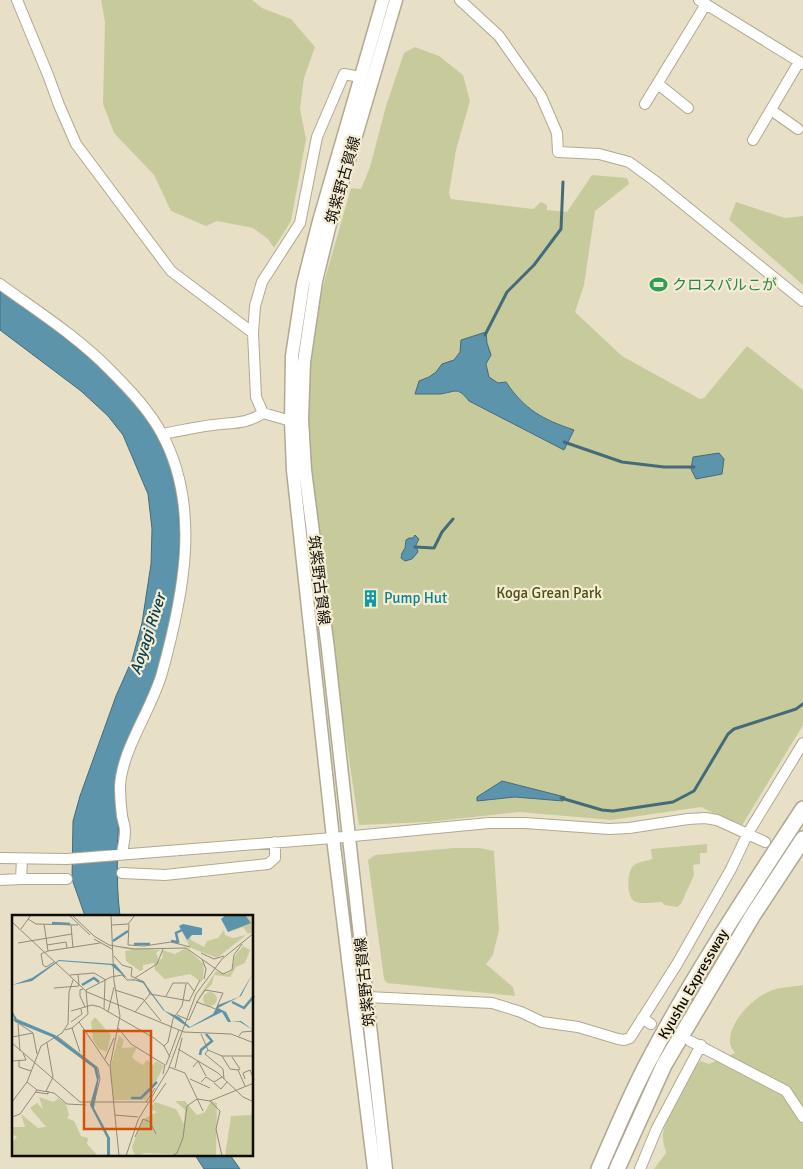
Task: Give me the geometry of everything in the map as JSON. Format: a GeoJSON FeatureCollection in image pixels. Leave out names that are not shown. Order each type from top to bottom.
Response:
{"type":"FeatureCollection","features":[{"type":"Feature","properties":{"kind":"highway","name":"Kyushu Expressway"},"geometry":{"type":"LineString","coordinates":[[599,1169],[647,1063],[691,985],[736,911],[803,809]]}},
{"type":"Feature","properties":{"kind":"highway","name":"Kyushu Expressway"},"geometry":{"type":"LineString","coordinates":[[617,1169],[664,1065],[748,923],[803,839]]}},
{"type":"Feature","properties":{"kind":"main road","name":"筑紫野古賀線"},"geometry":{"type":"LineString","coordinates":[[374,1169],[333,838],[293,470],[290,421],[292,356],[303,284],[318,221],[383,0]]}},
{"type":"Feature","properties":{"kind":"main road","name":"筑紫野古賀線"},"geometry":{"type":"LineString","coordinates":[[386,1169],[328,649],[305,470],[302,419],[304,362],[316,281],[330,224],[396,0]]}},
{"type":"Feature","properties":{"kind":"street"},"geometry":{"type":"LineString","coordinates":[[17,0],[76,144],[171,271],[253,333]]}},
{"type":"Feature","properties":{"kind":"street"},"geometry":{"type":"LineString","coordinates":[[460,0],[499,36],[541,96],[557,133],[558,152],[600,154],[629,162],[803,301]]}},
{"type":"Feature","properties":{"kind":"street"},"geometry":{"type":"LineString","coordinates":[[645,104],[658,84],[702,2],[801,63],[753,140]]}},
{"type":"Feature","properties":{"kind":"street"},"geometry":{"type":"LineString","coordinates":[[290,421],[263,413],[256,398],[253,333],[255,306],[262,282],[300,224],[317,137],[344,74],[360,77]]}},
{"type":"Feature","properties":{"kind":"street"},"geometry":{"type":"LineString","coordinates":[[658,84],[688,108]]}},
{"type":"Feature","properties":{"kind":"street"},"geometry":{"type":"LineString","coordinates":[[771,110],[798,129]]}},
{"type":"Feature","properties":{"kind":"street"},"geometry":{"type":"LineString","coordinates":[[0,284],[76,341],[109,369],[147,412],[162,434],[178,478],[184,507],[186,538],[184,568],[176,619],[161,676],[125,762],[120,786],[125,830],[119,854]]}},
{"type":"Feature","properties":{"kind":"street"},"geometry":{"type":"LineString","coordinates":[[162,434],[244,422],[254,419],[263,413]]}},
{"type":"Feature","properties":{"kind":"street"},"geometry":{"type":"LineString","coordinates":[[367,997],[492,1003],[520,1012],[542,1022],[578,1027],[624,1040],[630,1038],[646,1021],[731,869],[748,833],[803,743]]}},
{"type":"Feature","properties":{"kind":"street"},"geometry":{"type":"LineString","coordinates":[[0,858],[75,858],[333,838],[489,823],[525,823],[609,829],[629,828],[688,818],[718,820],[765,842]]}},
{"type":"Feature","properties":{"kind":"street"},"geometry":{"type":"LineString","coordinates":[[122,873],[164,875],[268,864],[275,858],[275,842]]}},
{"type":"Feature","properties":{"kind":"street"},"geometry":{"type":"LineString","coordinates":[[21,879],[22,859]]}},
{"type":"Feature","properties":{"kind":"street"},"geometry":{"type":"LineString","coordinates":[[0,880],[67,879]]}},
{"type":"Feature","properties":{"kind":"street"},"geometry":{"type":"LineString","coordinates":[[690,1041],[701,1045],[786,1091],[803,1116]]}},
{"type":"Feature","properties":{"kind":"street"},"geometry":{"type":"LineString","coordinates":[[640,1169],[657,1128],[701,1045]]}},
{"type":"Feature","properties":{"kind":"green space"},"geometry":{"type":"Polygon","coordinates":[[[101,0],[252,0],[262,8],[291,19],[315,47],[304,78],[300,109],[306,139],[291,221],[274,248],[268,239],[253,228],[217,221],[206,226],[171,211],[154,175],[114,133],[103,104],[105,22],[101,0]]]}},
{"type":"Feature","properties":{"kind":"green space","name":"Koga Grean Park"},"geometry":{"type":"Polygon","coordinates":[[[415,47],[439,56],[463,75],[470,101],[456,150],[449,193],[451,199],[533,209],[541,202],[547,205],[547,210],[567,212],[592,175],[627,178],[629,184],[595,211],[584,285],[575,312],[622,356],[700,399],[704,398],[747,346],[803,390],[803,725],[741,827],[701,807],[611,820],[519,812],[428,822],[359,825],[331,641],[308,455],[311,328],[351,188],[361,189],[370,167],[386,106],[404,53],[415,47]]]}},
{"type":"Feature","properties":{"kind":"green space"},"geometry":{"type":"Polygon","coordinates":[[[736,202],[785,218],[803,216],[803,285],[729,220],[736,202]]]}},
{"type":"Feature","properties":{"kind":"green space"},"geometry":{"type":"Polygon","coordinates":[[[707,844],[707,853],[700,853],[700,864],[693,865],[694,875],[681,904],[677,907],[664,905],[662,902],[640,903],[631,898],[628,884],[631,869],[637,864],[652,859],[651,849],[707,844]]]}},
{"type":"Feature","properties":{"kind":"green space"},"geometry":{"type":"Polygon","coordinates":[[[454,848],[480,848],[494,851],[499,930],[493,955],[486,964],[513,987],[515,996],[387,983],[384,979],[368,860],[375,855],[454,848]]]}},
{"type":"Feature","properties":{"kind":"green space"},"geometry":{"type":"Polygon","coordinates":[[[803,985],[803,1169],[654,1169],[666,1153],[663,1136],[668,1118],[685,1083],[697,1065],[701,1061],[709,1064],[735,1053],[731,1047],[730,1035],[742,1013],[755,1000],[772,990],[803,985]]]}},
{"type":"Feature","properties":{"kind":"water","name":"Aoyagi River"},"geometry":{"type":"Polygon","coordinates":[[[0,290],[63,336],[125,392],[156,432],[168,458],[176,488],[179,520],[179,554],[170,620],[153,685],[121,762],[117,856],[120,915],[85,915],[72,879],[73,821],[80,796],[116,696],[132,660],[142,623],[151,564],[152,529],[148,494],[123,435],[108,416],[81,391],[0,330],[0,290]]]}},
{"type":"Feature","properties":{"kind":"water"},"geometry":{"type":"Polygon","coordinates":[[[486,332],[491,355],[486,364],[489,377],[498,383],[506,382],[527,407],[543,417],[574,430],[564,450],[469,401],[462,393],[453,391],[440,394],[415,394],[419,381],[436,372],[442,364],[454,360],[460,352],[461,340],[486,332]]]}},
{"type":"Feature","properties":{"kind":"water"},"geometry":{"type":"Polygon","coordinates":[[[719,453],[724,459],[722,474],[696,479],[691,469],[693,457],[719,453]]]}},
{"type":"Feature","properties":{"kind":"water"},"geometry":{"type":"Polygon","coordinates":[[[415,535],[419,539],[416,545],[418,552],[412,559],[405,561],[401,558],[406,540],[413,538],[415,535]]]}},
{"type":"Feature","properties":{"kind":"water"},"geometry":{"type":"Polygon","coordinates":[[[502,781],[565,797],[563,801],[515,797],[477,801],[477,797],[502,781]]]}},
{"type":"Feature","properties":{"kind":"water"},"geometry":{"type":"Polygon","coordinates":[[[196,1156],[231,1156],[240,1169],[204,1169],[196,1156]]]}},
{"type":"Feature","properties":{"kind":"waterway"},"geometry":{"type":"LineString","coordinates":[[485,335],[507,292],[534,265],[561,229],[563,182]]}},
{"type":"Feature","properties":{"kind":"waterway"},"geometry":{"type":"LineString","coordinates":[[564,442],[622,462],[664,467],[694,467]]}},
{"type":"Feature","properties":{"kind":"waterway"},"geometry":{"type":"LineString","coordinates":[[415,547],[434,548],[442,532],[453,519]]}},
{"type":"Feature","properties":{"kind":"waterway"},"geometry":{"type":"LineString","coordinates":[[561,798],[602,810],[613,811],[673,802],[694,791],[728,734],[734,729],[796,709],[803,704]]}},
{"type":"Feature","properties":{"kind":"place","name":"クロスパルこが"},"geometry":{"type":"Point","coordinates":[658,285]}},
{"type":"Feature","properties":{"kind":"place","name":"Pump Hut"},"geometry":{"type":"Point","coordinates":[370,598]}}]}
